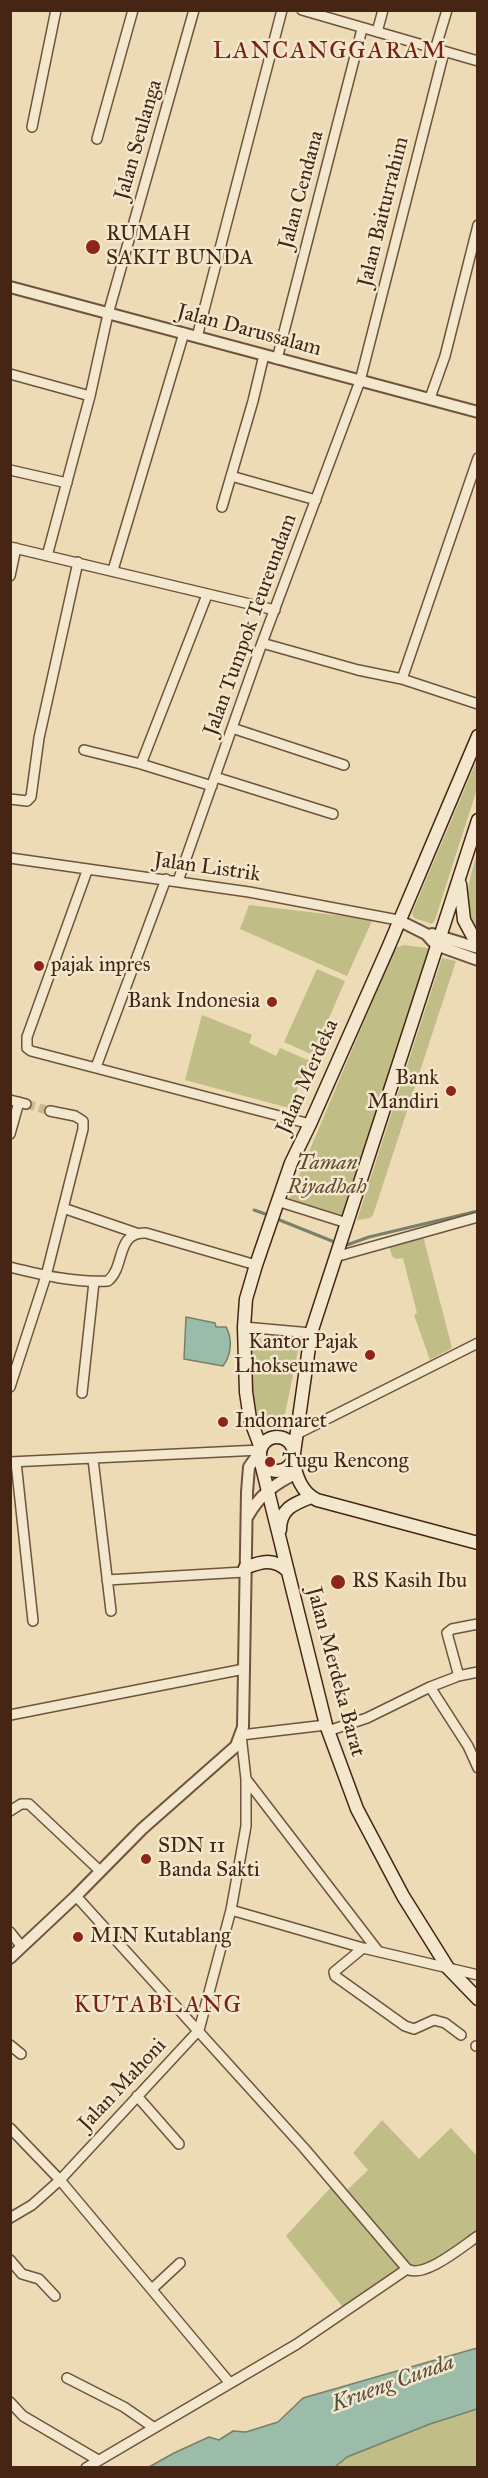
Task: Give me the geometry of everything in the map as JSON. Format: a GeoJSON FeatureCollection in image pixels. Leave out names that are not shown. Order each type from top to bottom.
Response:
{"type":"FeatureCollection","features":[{"type":"Feature","properties":{"kind":"main road","name":"Jalan Merdeka"},"geometry":{"type":"LineString","coordinates":[[260,1453],[250,1419],[246,1392],[244,1327],[246,1299],[256,1265],[291,1163],[310,1124],[477,736]]}},
{"type":"Feature","properties":{"kind":"main road"},"geometry":{"type":"LineString","coordinates":[[477,820],[310,1333],[301,1388],[294,1456],[287,1468],[282,1471],[270,1470],[260,1453],[267,1440],[277,1437],[291,1444],[294,1456],[296,1474],[310,1497],[326,1504],[477,1543]]}},
{"type":"Feature","properties":{"kind":"main road"},"geometry":{"type":"LineString","coordinates":[[460,874],[464,920],[477,947]]}},
{"type":"Feature","properties":{"kind":"main road","name":"Jalan Merdeka Barat"},"geometry":{"type":"LineString","coordinates":[[260,1453],[327,1728],[357,1809],[380,1856],[448,1968],[477,1999]]}},
{"type":"Feature","properties":{"kind":"main road"},"geometry":{"type":"LineString","coordinates":[[280,1541],[282,1515],[294,1503],[310,1497]]}},
{"type":"Feature","properties":{"kind":"main road"},"geometry":{"type":"LineString","coordinates":[[244,1570],[262,1562],[274,1562],[288,1571]]}},
{"type":"Feature","properties":{"kind":"street"},"geometry":{"type":"LineString","coordinates":[[32,127],[56,10]]}},
{"type":"Feature","properties":{"kind":"street"},"geometry":{"type":"LineString","coordinates":[[97,139],[133,10]]}},
{"type":"Feature","properties":{"kind":"street","name":"Jalan Seulanga"},"geometry":{"type":"LineString","coordinates":[[47,556],[90,396],[108,314],[194,10]]}},
{"type":"Feature","properties":{"kind":"street"},"geometry":{"type":"LineString","coordinates":[[197,337],[282,10]]}},
{"type":"Feature","properties":{"kind":"street"},"geometry":{"type":"LineString","coordinates":[[377,33],[383,10]]}},
{"type":"Feature","properties":{"kind":"street","name":"Jalan Baiturrahim"},"geometry":{"type":"LineString","coordinates":[[360,381],[440,51],[447,10]]}},
{"type":"Feature","properties":{"kind":"street"},"geometry":{"type":"LineString","coordinates":[[303,11],[477,61]]}},
{"type":"Feature","properties":{"kind":"street","name":"Jalan Cendana"},"geometry":{"type":"LineString","coordinates":[[277,359],[362,29]]}},
{"type":"Feature","properties":{"kind":"street"},"geometry":{"type":"LineString","coordinates":[[430,398],[445,356],[475,248],[477,225]]}},
{"type":"Feature","properties":{"kind":"street","name":"Jalan Darussalam"},"geometry":{"type":"LineString","coordinates":[[10,287],[477,412]]}},
{"type":"Feature","properties":{"kind":"street"},"geometry":{"type":"LineString","coordinates":[[113,570],[184,333]]}},
{"type":"Feature","properties":{"kind":"street"},"geometry":{"type":"LineString","coordinates":[[222,507],[264,355]]}},
{"type":"Feature","properties":{"kind":"street"},"geometry":{"type":"LineString","coordinates":[[10,374],[90,396]]}},
{"type":"Feature","properties":{"kind":"street","name":"Jalan Tumpok Teureundam"},"geometry":{"type":"LineString","coordinates":[[178,881],[262,643],[360,381]]}},
{"type":"Feature","properties":{"kind":"street"},"geometry":{"type":"LineString","coordinates":[[402,679],[477,458]]}},
{"type":"Feature","properties":{"kind":"street"},"geometry":{"type":"LineString","coordinates":[[10,470],[67,483]]}},
{"type":"Feature","properties":{"kind":"street"},"geometry":{"type":"LineString","coordinates":[[231,476],[316,500]]}},
{"type":"Feature","properties":{"kind":"street"},"geometry":{"type":"LineString","coordinates":[[10,576],[14,547],[275,610]]}},
{"type":"Feature","properties":{"kind":"street"},"geometry":{"type":"LineString","coordinates":[[10,799],[27,801],[31,797],[39,738],[78,561]]}},
{"type":"Feature","properties":{"kind":"street"},"geometry":{"type":"LineString","coordinates":[[141,764],[207,595]]}},
{"type":"Feature","properties":{"kind":"street"},"geometry":{"type":"LineString","coordinates":[[262,643],[358,670],[402,679],[477,704]]}},
{"type":"Feature","properties":{"kind":"street"},"geometry":{"type":"LineString","coordinates":[[232,728],[344,765]]}},
{"type":"Feature","properties":{"kind":"street"},"geometry":{"type":"LineString","coordinates":[[84,750],[214,781],[333,814]]}},
{"type":"Feature","properties":{"kind":"street","name":"Jalan Listrik"},"geometry":{"type":"LineString","coordinates":[[10,858],[87,871],[166,879],[249,892],[398,920]]}},
{"type":"Feature","properties":{"kind":"street"},"geometry":{"type":"LineString","coordinates":[[87,871],[26,1044],[31,1051],[310,1124]]}},
{"type":"Feature","properties":{"kind":"street"},"geometry":{"type":"LineString","coordinates":[[96,1067],[166,879]]}},
{"type":"Feature","properties":{"kind":"street"},"geometry":{"type":"LineString","coordinates":[[398,920],[477,960]]}},
{"type":"Feature","properties":{"kind":"street"},"geometry":{"type":"LineString","coordinates":[[438,940],[477,947]]}},
{"type":"Feature","properties":{"kind":"street"},"geometry":{"type":"LineString","coordinates":[[10,1134],[19,1102]]}},
{"type":"Feature","properties":{"kind":"street"},"geometry":{"type":"LineString","coordinates":[[10,1387],[46,1276],[83,1130],[83,1121],[75,1116],[50,1111]]}},
{"type":"Feature","properties":{"kind":"street"},"geometry":{"type":"LineString","coordinates":[[276,1204],[346,1226]]}},
{"type":"Feature","properties":{"kind":"street"},"geometry":{"type":"LineString","coordinates":[[63,1208],[136,1233],[146,1233],[256,1265]]}},
{"type":"Feature","properties":{"kind":"street"},"geometry":{"type":"LineString","coordinates":[[336,1256],[477,1217]]}},
{"type":"Feature","properties":{"kind":"street"},"geometry":{"type":"LineString","coordinates":[[10,1268],[46,1276],[94,1282],[111,1278],[127,1240],[136,1233]]}},
{"type":"Feature","properties":{"kind":"street"},"geometry":{"type":"LineString","coordinates":[[82,1393],[94,1282]]}},
{"type":"Feature","properties":{"kind":"street"},"geometry":{"type":"LineString","coordinates":[[244,1327],[310,1333]]}},
{"type":"Feature","properties":{"kind":"street"},"geometry":{"type":"LineString","coordinates":[[297,1434],[477,1343]]}},
{"type":"Feature","properties":{"kind":"street"},"geometry":{"type":"LineString","coordinates":[[33,1621],[13,1462],[260,1453]]}},
{"type":"Feature","properties":{"kind":"street"},"geometry":{"type":"LineString","coordinates":[[10,1958],[142,1829],[236,1746],[241,1735],[244,1570],[249,1467],[260,1453]]}},
{"type":"Feature","properties":{"kind":"street"},"geometry":{"type":"LineString","coordinates":[[93,1459],[111,1611]]}},
{"type":"Feature","properties":{"kind":"street"},"geometry":{"type":"LineString","coordinates":[[246,1518],[251,1509],[277,1483],[296,1474]]}},
{"type":"Feature","properties":{"kind":"street"},"geometry":{"type":"LineString","coordinates":[[107,1580],[244,1570]]}},
{"type":"Feature","properties":{"kind":"street"},"geometry":{"type":"LineString","coordinates":[[458,1676],[447,1633],[452,1629],[477,1624]]}},
{"type":"Feature","properties":{"kind":"street"},"geometry":{"type":"LineString","coordinates":[[10,1715],[244,1669]]}},
{"type":"Feature","properties":{"kind":"street"},"geometry":{"type":"LineString","coordinates":[[241,1735],[327,1728],[367,1718],[430,1687],[458,1676],[477,1672]]}},
{"type":"Feature","properties":{"kind":"street"},"geometry":{"type":"LineString","coordinates":[[430,1687],[468,1746],[477,1768]]}},
{"type":"Feature","properties":{"kind":"street","name":"Jalan Mahoni"},"geometry":{"type":"LineString","coordinates":[[10,2218],[32,2205],[60,2180],[199,2030],[231,1910],[246,1826],[246,1779],[241,1735]]}},
{"type":"Feature","properties":{"kind":"street"},"geometry":{"type":"LineString","coordinates":[[246,1779],[378,1951]]}},
{"type":"Feature","properties":{"kind":"street"},"geometry":{"type":"LineString","coordinates":[[10,1810],[21,1804],[29,1804],[99,1870]]}},
{"type":"Feature","properties":{"kind":"street"},"geometry":{"type":"LineString","coordinates":[[76,1896],[304,2148],[406,2269],[416,2272],[427,2268],[477,2236]]}},
{"type":"Feature","properties":{"kind":"street"},"geometry":{"type":"LineString","coordinates":[[231,1910],[363,1948],[477,1975]]}},
{"type":"Feature","properties":{"kind":"street"},"geometry":{"type":"LineString","coordinates":[[10,1932],[22,1947]]}},
{"type":"Feature","properties":{"kind":"street"},"geometry":{"type":"LineString","coordinates":[[363,1948],[334,1972],[335,1976],[405,2026],[414,2029],[434,2020],[445,2024],[460,2035]]}},
{"type":"Feature","properties":{"kind":"street"},"geometry":{"type":"LineString","coordinates":[[10,2045],[21,2054]]}},
{"type":"Feature","properties":{"kind":"street"},"geometry":{"type":"LineString","coordinates":[[137,2096],[179,2144]]}},
{"type":"Feature","properties":{"kind":"street"},"geometry":{"type":"LineString","coordinates":[[10,2128],[60,2180],[229,2382]]}},
{"type":"Feature","properties":{"kind":"street"},"geometry":{"type":"LineString","coordinates":[[10,2260],[22,2274],[39,2279],[55,2296]]}},
{"type":"Feature","properties":{"kind":"street"},"geometry":{"type":"LineString","coordinates":[[152,2289],[180,2263]]}},
{"type":"Feature","properties":{"kind":"street"},"geometry":{"type":"LineString","coordinates":[[86,2468],[326,2325],[406,2269]]}},
{"type":"Feature","properties":{"kind":"street"},"geometry":{"type":"LineString","coordinates":[[67,2378],[124,2407],[153,2427]]}},
{"type":"Feature","properties":{"kind":"street"},"geometry":{"type":"LineString","coordinates":[[10,2402],[23,2416],[98,2460]]}},
{"type":"Feature","properties":{"kind":"green space"},"geometry":{"type":"Polygon","coordinates":[[[477,760],[477,789],[435,920],[432,924],[414,918],[412,913],[477,760]]]}},
{"type":"Feature","properties":{"kind":"green space"},"geometry":{"type":"Polygon","coordinates":[[[477,853],[477,934],[467,904],[469,884],[477,853]]]}},
{"type":"Feature","properties":{"kind":"green space"},"geometry":{"type":"Polygon","coordinates":[[[249,905],[372,921],[347,976],[240,929],[249,905]]]}},
{"type":"Feature","properties":{"kind":"green space","name":"Taman Riyadhah"},"geometry":{"type":"Polygon","coordinates":[[[404,945],[435,949],[342,1215],[289,1199],[395,948],[404,945]]]}},
{"type":"Feature","properties":{"kind":"green space"},"geometry":{"type":"Polygon","coordinates":[[[442,958],[456,961],[373,1215],[370,1218],[357,1220],[442,958]]]}},
{"type":"Feature","properties":{"kind":"green space"},"geometry":{"type":"Polygon","coordinates":[[[317,969],[345,981],[313,1055],[284,1042],[317,969]]]}},
{"type":"Feature","properties":{"kind":"green space"},"geometry":{"type":"Polygon","coordinates":[[[202,1015],[252,1035],[249,1043],[276,1056],[280,1048],[310,1061],[289,1108],[185,1080],[202,1015]]]}},
{"type":"Feature","properties":{"kind":"green space"},"geometry":{"type":"Polygon","coordinates":[[[423,1236],[452,1348],[430,1360],[414,1315],[417,1313],[403,1258],[396,1259],[392,1256],[389,1246],[423,1236]]]}},
{"type":"Feature","properties":{"kind":"green space"},"geometry":{"type":"Polygon","coordinates":[[[253,1338],[300,1341],[285,1414],[277,1426],[264,1425],[255,1406],[251,1364],[253,1338]]]}},
{"type":"Feature","properties":{"kind":"green space"},"geometry":{"type":"Polygon","coordinates":[[[382,2120],[419,2159],[451,2128],[477,2156],[477,2236],[427,2267],[406,2268],[346,2311],[286,2236],[334,2184],[343,2194],[368,2170],[353,2153],[382,2120]]]}},
{"type":"Feature","properties":{"kind":"green space"},"geometry":{"type":"Polygon","coordinates":[[[477,2409],[477,2467],[335,2468],[347,2457],[430,2424],[477,2409]]]}},
{"type":"Feature","properties":{"kind":"water"},"geometry":{"type":"Polygon","coordinates":[[[186,1317],[215,1323],[216,1327],[226,1327],[230,1337],[230,1347],[223,1366],[184,1359],[186,1317]]]}},
{"type":"Feature","properties":{"kind":"water","name":"Krueng Cunda"},"geometry":{"type":"Polygon","coordinates":[[[477,2348],[477,2409],[430,2424],[347,2457],[335,2467],[149,2467],[209,2437],[219,2440],[233,2431],[246,2432],[278,2422],[303,2398],[477,2348]]]}},
{"type":"Feature","properties":{"kind":"waterway"},"geometry":{"type":"LineString","coordinates":[[254,1210],[271,1216]]}},
{"type":"Feature","properties":{"kind":"waterway"},"geometry":{"type":"LineString","coordinates":[[344,1246],[369,1237],[478,1211]]}},
{"type":"Feature","properties":{"kind":"waterway"},"geometry":{"type":"LineString","coordinates":[[277,1219],[337,1243]]}},
{"type":"Feature","properties":{"kind":"tunnel"},"geometry":{"type":"LineString","coordinates":[[26,1104],[50,1111]]}},
{"type":"Feature","properties":{"kind":"place","name":"RUMAH SAKIT BUNDA"},"geometry":{"type":"Point","coordinates":[93,247]}},
{"type":"Feature","properties":{"kind":"place","name":"pajak inpres"},"geometry":{"type":"Point","coordinates":[39,966]}},
{"type":"Feature","properties":{"kind":"place","name":"Bank Indonesia"},"geometry":{"type":"Point","coordinates":[272,1002]}},
{"type":"Feature","properties":{"kind":"place","name":"Bank Mandiri"},"geometry":{"type":"Point","coordinates":[451,1091]}},
{"type":"Feature","properties":{"kind":"place","name":"Kantor Pajak Lhokseumawe"},"geometry":{"type":"Point","coordinates":[370,1355]}},
{"type":"Feature","properties":{"kind":"place","name":"Indomaret"},"geometry":{"type":"Point","coordinates":[223,1422]}},
{"type":"Feature","properties":{"kind":"place","name":"Tugu Rencong"},"geometry":{"type":"Point","coordinates":[270,1462]}},
{"type":"Feature","properties":{"kind":"place","name":"RS Kasih Ibu"},"geometry":{"type":"Point","coordinates":[338,1582]}},
{"type":"Feature","properties":{"kind":"place","name":"SDN 11 Banda Sakti"},"geometry":{"type":"Point","coordinates":[146,1859]}},
{"type":"Feature","properties":{"kind":"place","name":"MIN Kutablang"},"geometry":{"type":"Point","coordinates":[78,1937]}},
{"type":"Feature","properties":{"kind":"district","name":"LANCANGGARAM"},"geometry":{"type":"Point","coordinates":[330,52]}},
{"type":"Feature","properties":{"kind":"district","name":"KUTABLANG"},"geometry":{"type":"Point","coordinates":[158,2006]}}]}
